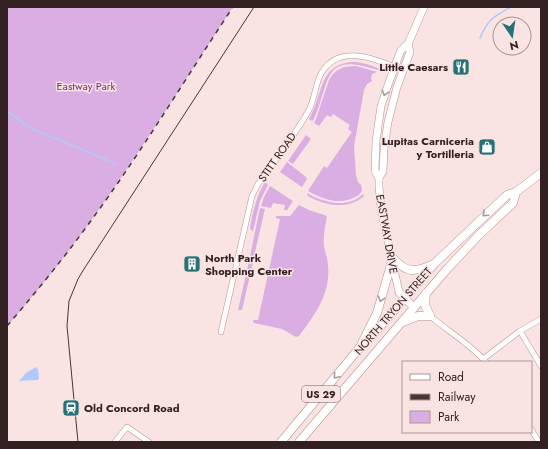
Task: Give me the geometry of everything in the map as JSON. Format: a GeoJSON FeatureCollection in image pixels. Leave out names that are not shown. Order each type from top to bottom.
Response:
{"type":"FeatureCollection","features":[{"type":"Feature","properties":{"kind":"main road","name":"EASTWAY DRIVE"},"geometry":{"type":"LineString","coordinates":[[414,308],[404,298],[398,288],[381,207],[379,178],[375,171],[376,141],[381,106],[401,50],[408,44],[424,7]]}},
{"type":"Feature","properties":{"kind":"main road","name":"EASTWAY DRIVE"},"geometry":{"type":"LineString","coordinates":[[379,178],[383,171],[384,149],[388,122],[403,70],[410,52],[408,44]]}},
{"type":"Feature","properties":{"kind":"main road","name":"NORTH TRYON STREET"},"geometry":{"type":"LineString","coordinates":[[281,442],[361,346],[372,336],[435,263],[507,195],[516,192],[541,173]]}},
{"type":"Feature","properties":{"kind":"main road","name":"NORTH TRYON STREET"},"geometry":{"type":"LineString","coordinates":[[300,442],[459,255],[513,203],[516,192]]}},
{"type":"Feature","properties":{"kind":"main road"},"geometry":{"type":"LineString","coordinates":[[361,346],[377,313],[391,258],[401,267],[412,270],[418,270],[435,263]]}},
{"type":"Feature","properties":{"kind":"main road"},"geometry":{"type":"LineString","coordinates":[[400,324],[418,316],[430,316],[425,305],[426,293]]}},
{"type":"Feature","properties":{"kind":"main road"},"geometry":{"type":"LineString","coordinates":[[287,442],[298,422]]}},
{"type":"Feature","properties":{"kind":"street","name":"STITT ROAD"},"geometry":{"type":"LineString","coordinates":[[221,332],[252,196],[258,184],[309,110],[322,72],[334,60],[351,55],[362,56],[395,66],[403,70]]}},
{"type":"Feature","properties":{"kind":"street"},"geometry":{"type":"LineString","coordinates":[[430,316],[445,329],[469,345],[485,360],[520,331],[541,319]]}},
{"type":"Feature","properties":{"kind":"street"},"geometry":{"type":"LineString","coordinates":[[520,331],[541,366]]}},
{"type":"Feature","properties":{"kind":"street"},"geometry":{"type":"LineString","coordinates":[[115,442],[127,428],[149,442]]}},
{"type":"Feature","properties":{"kind":"street"},"geometry":{"type":"LineString","coordinates":[[532,431],[538,442]]}},
{"type":"Feature","properties":{"kind":"green space","name":"Eastway Park"},"geometry":{"type":"Polygon","coordinates":[[[7,7],[233,7],[126,171],[98,211],[39,289],[7,326],[7,7]]]}},
{"type":"Feature","properties":{"kind":"green space"},"geometry":{"type":"Polygon","coordinates":[[[356,62],[374,66],[383,72],[364,66],[349,64],[340,66],[333,71],[328,79],[314,119],[312,121],[309,119],[328,73],[335,67],[344,63],[356,62]]]}},
{"type":"Feature","properties":{"kind":"green space"},"geometry":{"type":"Polygon","coordinates":[[[356,66],[377,72],[372,74],[372,81],[367,84],[364,90],[354,146],[356,175],[362,190],[358,196],[347,200],[330,200],[308,191],[324,166],[327,168],[352,132],[348,129],[350,125],[333,114],[331,117],[327,115],[319,126],[314,123],[331,76],[340,69],[356,66]]]}},
{"type":"Feature","properties":{"kind":"green space"},"geometry":{"type":"Polygon","coordinates":[[[306,135],[311,139],[293,164],[288,161],[306,135]]]}},
{"type":"Feature","properties":{"kind":"green space"},"geometry":{"type":"Polygon","coordinates":[[[287,162],[306,177],[307,179],[302,187],[280,172],[287,162]]]}},
{"type":"Feature","properties":{"kind":"green space"},"geometry":{"type":"Polygon","coordinates":[[[265,182],[268,185],[260,201],[253,231],[250,228],[254,210],[259,193],[265,182]]]}},
{"type":"Feature","properties":{"kind":"green space"},"geometry":{"type":"Polygon","coordinates":[[[270,186],[293,201],[287,210],[284,210],[285,205],[273,203],[271,208],[261,206],[270,186]]]}},
{"type":"Feature","properties":{"kind":"green space"},"geometry":{"type":"Polygon","coordinates":[[[307,193],[328,202],[336,203],[350,202],[363,194],[364,196],[351,203],[336,205],[322,202],[308,196],[307,193]]]}},
{"type":"Feature","properties":{"kind":"green space"},"geometry":{"type":"Polygon","coordinates":[[[299,205],[327,216],[324,232],[324,249],[328,263],[328,275],[327,285],[321,303],[305,328],[299,336],[296,337],[282,329],[254,323],[253,320],[258,320],[280,219],[276,218],[276,216],[290,216],[299,205]]]}},
{"type":"Feature","properties":{"kind":"green space"},"geometry":{"type":"Polygon","coordinates":[[[260,208],[265,209],[254,256],[250,256],[260,208]]]}},
{"type":"Feature","properties":{"kind":"green space"},"geometry":{"type":"Polygon","coordinates":[[[250,257],[254,258],[242,310],[238,310],[250,257]]]}},
{"type":"Feature","properties":{"kind":"water"},"geometry":{"type":"Polygon","coordinates":[[[36,367],[38,369],[39,379],[19,381],[26,373],[36,367]]]}},
{"type":"Feature","properties":{"kind":"waterway"},"geometry":{"type":"LineString","coordinates":[[480,38],[489,22],[500,13],[511,7]]}},
{"type":"Feature","properties":{"kind":"waterway"},"geometry":{"type":"LineString","coordinates":[[7,112],[35,131],[116,164]]}},
{"type":"Feature","properties":{"kind":"tram line"},"geometry":{"type":"LineString","coordinates":[[78,442],[67,326],[69,301],[84,269],[254,7]]}},
{"type":"Feature","properties":{"kind":"railway"},"geometry":{"type":"LineString","coordinates":[[7,326],[60,262],[109,196],[233,7]]}},
{"type":"Feature","properties":{"kind":"place","name":"Little Caesars"},"geometry":{"type":"Point","coordinates":[461,67]}},
{"type":"Feature","properties":{"kind":"place","name":"Lupitas Carniceria y Tortilleria"},"geometry":{"type":"Point","coordinates":[487,147]}},
{"type":"Feature","properties":{"kind":"place","name":"North Park Shopping Center"},"geometry":{"type":"Point","coordinates":[192,264]}},
{"type":"Feature","properties":{"kind":"place","name":"Old Concord Road"},"geometry":{"type":"Point","coordinates":[71,408]}}]}
